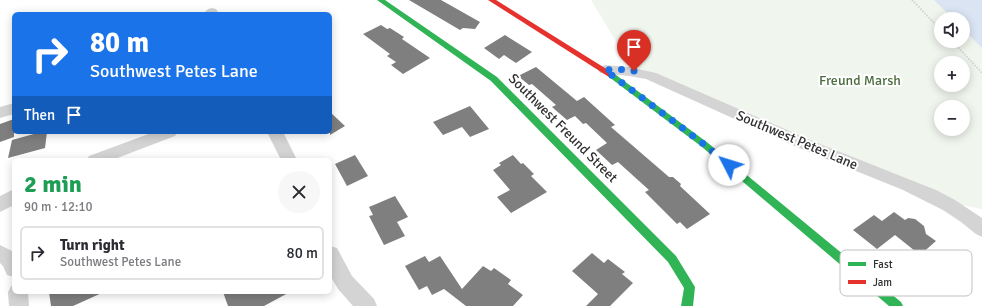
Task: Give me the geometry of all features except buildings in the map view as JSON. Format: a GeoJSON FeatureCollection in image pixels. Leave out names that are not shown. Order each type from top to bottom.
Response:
{"type":"FeatureCollection","features":[{"type":"Feature","properties":{"kind":"street","name":"Southwest Freund Street"},"geometry":{"type":"LineString","coordinates":[[380,0],[494,78],[672,259],[690,287],[687,306]]}},
{"type":"Feature","properties":{"kind":"street"},"geometry":{"type":"LineString","coordinates":[[491,0],[605,70],[705,145],[840,258]]}},
{"type":"Feature","properties":{"kind":"street","name":"Southwest Petes Lane"},"geometry":{"type":"LineString","coordinates":[[605,70],[617,69],[634,71],[651,76],[761,126],[925,192],[970,219],[982,229]]}},
{"type":"Feature","properties":{"kind":"street"},"geometry":{"type":"LineString","coordinates":[[0,113],[12,109]]}},
{"type":"Feature","properties":{"kind":"street"},"geometry":{"type":"LineString","coordinates":[[100,158],[165,134]]}},
{"type":"Feature","properties":{"kind":"street"},"geometry":{"type":"LineString","coordinates":[[276,134],[288,158]]}},
{"type":"Feature","properties":{"kind":"street"},"geometry":{"type":"LineString","coordinates":[[0,205],[12,197]]}},
{"type":"Feature","properties":{"kind":"street"},"geometry":{"type":"LineString","coordinates":[[0,253],[10,260],[12,264]]}},
{"type":"Feature","properties":{"kind":"street"},"geometry":{"type":"LineString","coordinates":[[332,259],[337,273],[348,289],[366,306]]}},
{"type":"Feature","properties":{"kind":"street"},"geometry":{"type":"LineString","coordinates":[[18,294],[19,306]]}},
{"type":"Feature","properties":{"kind":"street"},"geometry":{"type":"LineString","coordinates":[[885,296],[897,306]]}},
{"type":"Feature","properties":{"kind":"path"},"geometry":{"type":"LineString","coordinates":[[912,0],[934,23]]}},
{"type":"Feature","properties":{"kind":"path"},"geometry":{"type":"LineString","coordinates":[[959,48],[982,73]]}},
{"type":"Feature","properties":{"kind":"green space","name":"Freund Marsh"},"geometry":{"type":"Polygon","coordinates":[[[591,0],[934,0],[946,12],[934,12],[934,48],[970,48],[970,36],[982,48],[982,209],[942,201],[634,71],[591,0]]]}},
{"type":"Feature","properties":{"kind":"shaded area"},"geometry":{"type":"Polygon","coordinates":[[[934,0],[982,0],[982,48],[970,36],[970,12],[946,12],[934,0]]]}},
{"type":"Feature","properties":{"kind":"traffic: fast"},"geometry":{"type":"LineString","coordinates":[[380,0],[494,79],[672,259],[690,287],[687,306]]}},
{"type":"Feature","properties":{"kind":"traffic: fast"},"geometry":{"type":"LineString","coordinates":[[612,75],[705,145],[840,258]]}},
{"type":"Feature","properties":{"kind":"traffic: fast"},"geometry":{"type":"LineString","coordinates":[[885,296],[897,306]]}},
{"type":"Feature","properties":{"kind":"traffic: jam"},"geometry":{"type":"LineString","coordinates":[[491,0],[612,75]]}},
{"type":"Feature","properties":{"kind":"route"},"geometry":{"type":"LineString","coordinates":[[634,71],[617,69],[605,70],[705,145],[729,165]]}}]}
